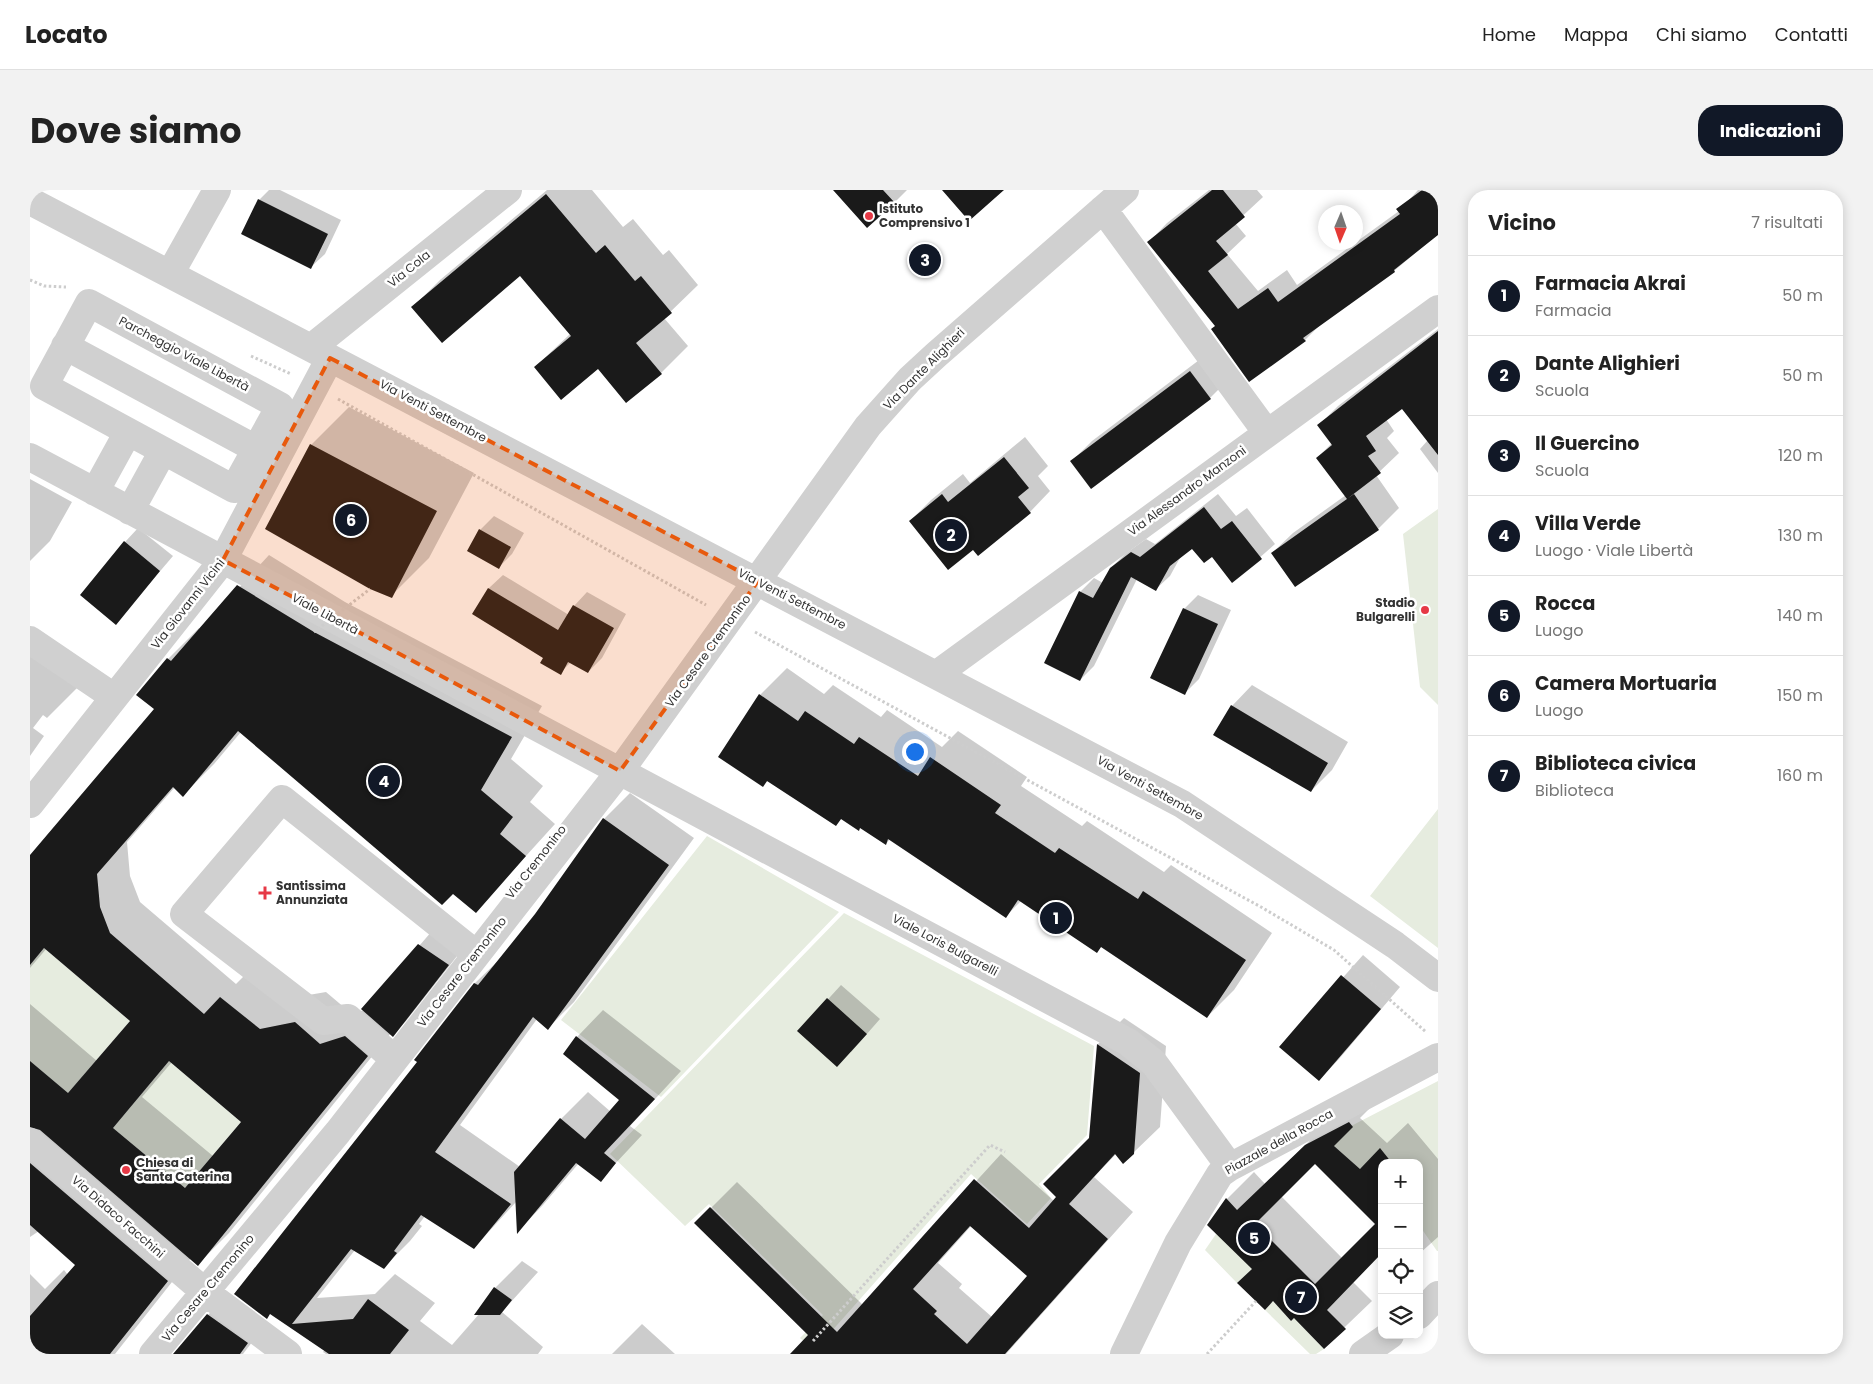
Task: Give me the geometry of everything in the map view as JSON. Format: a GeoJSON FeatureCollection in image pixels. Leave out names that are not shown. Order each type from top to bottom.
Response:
{"type":"FeatureCollection","features":[{"type":"Feature","properties":{"kind":"street"},"geometry":{"type":"LineString","coordinates":[[170,274],[217,190]]}},
{"type":"Feature","properties":{"kind":"street","name":"Via Cola"},"geometry":{"type":"LineString","coordinates":[[321,353],[508,190]]}},
{"type":"Feature","properties":{"kind":"street","name":"Via Dante Alighieri"},"geometry":{"type":"LineString","coordinates":[[758,581],[868,426],[890,401],[953,339],[1125,190]]}},
{"type":"Feature","properties":{"kind":"street","name":"Via Venti Settembre"},"geometry":{"type":"LineString","coordinates":[[30,201],[937,674],[1182,804],[1395,945],[1438,978]]}},
{"type":"Feature","properties":{"kind":"street"},"geometry":{"type":"LineString","coordinates":[[1102,209],[1267,433]]}},
{"type":"Feature","properties":{"kind":"street","name":"Via Venti Settembre"},"geometry":{"type":"LineString","coordinates":[[30,222],[126,251]]}},
{"type":"Feature","properties":{"kind":"street","name":"Parcheggio Viale Libertà"},"geometry":{"type":"LineString","coordinates":[[90,302],[280,406],[234,489],[44,386],[65,346],[90,302]]}},
{"type":"Feature","properties":{"kind":"street","name":"Via Alessandro Manzoni"},"geometry":{"type":"LineString","coordinates":[[937,674],[1438,309]]}},
{"type":"Feature","properties":{"kind":"street"},"geometry":{"type":"LineString","coordinates":[[65,346],[256,449]]}},
{"type":"Feature","properties":{"kind":"street","name":"Via Giovanni Vicini"},"geometry":{"type":"LineString","coordinates":[[30,804],[223,560],[315,386],[321,353]]}},
{"type":"Feature","properties":{"kind":"street"},"geometry":{"type":"LineString","coordinates":[[95,492],[128,432]]}},
{"type":"Feature","properties":{"kind":"street"},"geometry":{"type":"LineString","coordinates":[[130,511],[163,451]]}},
{"type":"Feature","properties":{"kind":"street","name":"Viale Libertà"},"geometry":{"type":"LineString","coordinates":[[30,457],[616,769]]}},
{"type":"Feature","properties":{"kind":"street","name":"Via Cesare Cremonino"},"geometry":{"type":"LineString","coordinates":[[153,1354],[338,1132],[394,1059],[472,951],[616,769],[758,581]]}},
{"type":"Feature","properties":{"kind":"street"},"geometry":{"type":"LineString","coordinates":[[30,640],[114,697]]}},
{"type":"Feature","properties":{"kind":"street","name":"Viale Loris Bulgarelli"},"geometry":{"type":"LineString","coordinates":[[616,769],[1143,1052],[1168,1079],[1230,1167]]}},
{"type":"Feature","properties":{"kind":"street"},"geometry":{"type":"LineString","coordinates":[[394,1059],[348,1018],[323,1021],[184,914],[282,799],[472,951],[446,975],[438,973]]}},
{"type":"Feature","properties":{"kind":"street","name":"Piazzale della Rocca"},"geometry":{"type":"LineString","coordinates":[[1124,1354],[1178,1243],[1211,1187],[1230,1167],[1434,1046]]}},
{"type":"Feature","properties":{"kind":"street","name":"Via Didaco Facchini"},"geometry":{"type":"LineString","coordinates":[[30,1142],[205,1292],[288,1354]]}},
{"type":"Feature","properties":{"kind":"street"},"geometry":{"type":"LineString","coordinates":[[1423,1311],[1438,1295]]}},
{"type":"Feature","properties":{"kind":"street"},"geometry":{"type":"LineString","coordinates":[[1363,1354],[1384,1339]]}},
{"type":"Feature","properties":{"kind":"path"},"geometry":{"type":"LineString","coordinates":[[315,386],[731,619],[1261,907],[1326,946],[1434,1046]]}},
{"type":"Feature","properties":{"kind":"path"},"geometry":{"type":"LineString","coordinates":[[314,632],[370,588]]}},
{"type":"Feature","properties":{"kind":"path"},"geometry":{"type":"LineString","coordinates":[[813,1341],[990,1144],[1005,1152]]}},
{"type":"Feature","properties":{"kind":"path"},"geometry":{"type":"LineString","coordinates":[[1207,1354],[1256,1302]]}},
{"type":"Feature","properties":{"kind":"highlighted area"},"geometry":{"type":"Polygon","coordinates":[[[330,358],[758,581],[620,771],[223,560],[330,358]]]}},
{"type":"Feature","properties":{"kind":"shaded area","name":"Stadio Bulgarelli"},"geometry":{"type":"Polygon","coordinates":[[[1438,509],[1438,705],[1420,687],[1403,534],[1438,509]]]}},
{"type":"Feature","properties":{"kind":"shaded area"},"geometry":{"type":"Polygon","coordinates":[[[1438,809],[1438,948],[1370,896],[1438,809]]]}},
{"type":"Feature","properties":{"kind":"shaded area"},"geometry":{"type":"Polygon","coordinates":[[[707,836],[839,912],[661,1097],[561,1020],[707,836]]]}},
{"type":"Feature","properties":{"kind":"shaded area"},"geometry":{"type":"Polygon","coordinates":[[[844,913],[1094,1046],[1087,1135],[1039,1184],[1051,1198],[1027,1224],[971,1174],[814,1351],[800,1338],[823,1315],[709,1204],[685,1226],[610,1154],[844,913]]]}},
{"type":"Feature","properties":{"kind":"shaded area"},"geometry":{"type":"Polygon","coordinates":[[[44,948],[130,1021],[68,1093],[30,1061],[30,965],[44,948]]]}},
{"type":"Feature","properties":{"kind":"shaded area"},"geometry":{"type":"Polygon","coordinates":[[[169,1061],[241,1122],[185,1188],[113,1128],[169,1061]]]}},
{"type":"Feature","properties":{"kind":"shaded area"},"geometry":{"type":"Polygon","coordinates":[[[1438,1081],[1438,1251],[1423,1231],[1423,1159],[1389,1159],[1380,1149],[1360,1169],[1326,1139],[1438,1081]]]}},
{"type":"Feature","properties":{"kind":"shaded area"},"geometry":{"type":"Polygon","coordinates":[[[1216,1234],[1261,1261],[1237,1283],[1205,1250],[1216,1234]]]}},
{"type":"Feature","properties":{"kind":"shaded area"},"geometry":{"type":"Polygon","coordinates":[[[1273,1301],[1291,1321],[1304,1308],[1302,1326],[1324,1349],[1316,1354],[1310,1354],[1265,1310],[1273,1301]]]}},
{"type":"Feature","properties":{"kind":"building","name":"Istituto Comprensivo 1"},"geometry":{"type":"Polygon","coordinates":[[[833,190],[883,190],[895,203],[867,228],[833,190]]]}},
{"type":"Feature","properties":{"kind":"building","name":"Istituto Comprensivo 1"},"geometry":{"type":"Polygon","coordinates":[[[942,190],[1004,190],[969,221],[942,190]]]}},
{"type":"Feature","properties":{"kind":"building"},"geometry":{"type":"Polygon","coordinates":[[[1212,190],[1223,190],[1245,217],[1216,241],[1228,255],[1208,271],[1238,309],[1268,288],[1278,302],[1350,250],[1363,250],[1363,241],[1400,214],[1396,209],[1422,190],[1438,190],[1438,235],[1394,270],[1395,272],[1303,338],[1306,341],[1249,382],[1211,329],[1215,326],[1147,242],[1212,190]]]}},
{"type":"Feature","properties":{"kind":"building"},"geometry":{"type":"Polygon","coordinates":[[[546,194],[596,253],[605,245],[635,281],[641,276],[672,313],[636,343],[662,374],[626,403],[598,369],[561,400],[534,367],[571,336],[520,276],[442,343],[411,307],[546,194]]]}},
{"type":"Feature","properties":{"kind":"building"},"geometry":{"type":"Polygon","coordinates":[[[258,199],[328,234],[311,269],[241,234],[258,199]]]}},
{"type":"Feature","properties":{"kind":"building"},"geometry":{"type":"Polygon","coordinates":[[[1438,331],[1438,455],[1402,409],[1366,436],[1376,451],[1368,456],[1381,473],[1347,499],[1316,458],[1332,445],[1317,425],[1438,331]]]}},
{"type":"Feature","properties":{"kind":"building"},"geometry":{"type":"Polygon","coordinates":[[[1190,371],[1211,399],[1091,489],[1070,461],[1190,371]]]}},
{"type":"Feature","properties":{"kind":"building"},"geometry":{"type":"Polygon","coordinates":[[[310,444],[437,511],[392,598],[370,589],[265,529],[310,444]]]}},
{"type":"Feature","properties":{"kind":"building"},"geometry":{"type":"Polygon","coordinates":[[[1004,457],[1029,488],[1018,497],[1031,513],[978,556],[973,550],[948,570],[909,521],[942,494],[948,502],[1004,457]]]}},
{"type":"Feature","properties":{"kind":"building"},"geometry":{"type":"Polygon","coordinates":[[[1354,494],[1379,530],[1295,587],[1271,553],[1354,494]]]}},
{"type":"Feature","properties":{"kind":"building"},"geometry":{"type":"Polygon","coordinates":[[[1204,507],[1221,529],[1232,521],[1262,559],[1232,583],[1212,557],[1204,563],[1192,549],[1170,566],[1156,591],[1131,577],[1080,681],[1044,663],[1079,591],[1093,598],[1110,568],[1131,552],[1140,557],[1204,507]]]}},
{"type":"Feature","properties":{"kind":"building"},"geometry":{"type":"Polygon","coordinates":[[[479,529],[511,547],[499,569],[467,551],[479,529]]]}},
{"type":"Feature","properties":{"kind":"building"},"geometry":{"type":"Polygon","coordinates":[[[124,541],[160,571],[116,625],[80,595],[124,541]]]}},
{"type":"Feature","properties":{"kind":"building"},"geometry":{"type":"Polygon","coordinates":[[[237,585],[314,632],[512,737],[481,790],[513,817],[500,834],[526,856],[476,913],[453,894],[442,905],[238,731],[183,797],[173,787],[97,874],[100,907],[110,933],[204,1014],[220,997],[260,1029],[295,1022],[320,1044],[345,1036],[368,1056],[198,1266],[40,1130],[30,1127],[30,1061],[68,1093],[130,1021],[44,948],[30,965],[30,855],[154,709],[136,695],[167,658],[171,661],[237,585]],[[169,1061],[113,1128],[185,1188],[241,1122],[169,1061]]]}},
{"type":"Feature","properties":{"kind":"building"},"geometry":{"type":"Polygon","coordinates":[[[488,588],[558,630],[573,605],[614,628],[588,673],[568,662],[561,675],[540,663],[543,658],[472,614],[488,588]]]}},
{"type":"Feature","properties":{"kind":"building"},"geometry":{"type":"Polygon","coordinates":[[[1183,608],[1218,624],[1185,695],[1150,678],[1183,608]]]}},
{"type":"Feature","properties":{"kind":"building"},"geometry":{"type":"Polygon","coordinates":[[[759,694],[798,721],[805,711],[854,744],[859,737],[918,776],[930,757],[1001,805],[995,813],[1055,853],[1059,848],[1138,899],[1143,891],[1246,960],[1207,1018],[1101,947],[1097,953],[1018,900],[1006,918],[888,839],[886,845],[860,828],[859,831],[841,819],[836,826],[767,781],[763,787],[718,757],[759,694]]]}},
{"type":"Feature","properties":{"kind":"building"},"geometry":{"type":"Polygon","coordinates":[[[1231,705],[1328,763],[1311,792],[1213,735],[1231,705]]]}},
{"type":"Feature","properties":{"kind":"building"},"geometry":{"type":"Polygon","coordinates":[[[603,818],[669,865],[548,1030],[533,1017],[435,1152],[511,1204],[474,1249],[421,1215],[394,1251],[397,1253],[384,1269],[351,1249],[292,1324],[353,1319],[368,1299],[409,1330],[390,1354],[329,1354],[270,1314],[267,1319],[234,1294],[417,1062],[414,1060],[474,983],[478,985],[535,914],[603,818]]]}},
{"type":"Feature","properties":{"kind":"building"},"geometry":{"type":"Polygon","coordinates":[[[418,944],[449,965],[393,1037],[361,1009],[418,944]]]}},
{"type":"Feature","properties":{"kind":"building"},"geometry":{"type":"Polygon","coordinates":[[[1341,975],[1381,1009],[1319,1081],[1279,1047],[1341,975]]]}},
{"type":"Feature","properties":{"kind":"building"},"geometry":{"type":"Polygon","coordinates":[[[827,998],[867,1034],[837,1067],[797,1031],[827,998]]]}},
{"type":"Feature","properties":{"kind":"building"},"geometry":{"type":"Polygon","coordinates":[[[576,1036],[655,1099],[604,1153],[616,1163],[601,1182],[576,1163],[517,1234],[514,1172],[560,1118],[585,1139],[619,1100],[563,1054],[576,1036]]]}},
{"type":"Feature","properties":{"kind":"building"},"geometry":{"type":"Polygon","coordinates":[[[1097,1044],[1140,1073],[1134,1154],[1123,1164],[1115,1154],[1069,1204],[1108,1239],[1005,1354],[790,1354],[808,1335],[694,1223],[710,1207],[837,1332],[974,1179],[1029,1228],[1056,1197],[1043,1184],[1089,1138],[1097,1044]],[[970,1226],[913,1289],[937,1311],[934,1314],[967,1344],[1027,1276],[970,1226]]]}},
{"type":"Feature","properties":{"kind":"building"},"geometry":{"type":"Polygon","coordinates":[[[1349,1122],[1353,1127],[1334,1146],[1360,1169],[1380,1148],[1389,1159],[1378,1159],[1378,1257],[1327,1310],[1346,1329],[1324,1349],[1294,1318],[1291,1321],[1273,1301],[1265,1310],[1237,1283],[1252,1269],[1207,1225],[1226,1198],[1237,1210],[1305,1145],[1349,1122]],[[1315,1164],[1255,1224],[1315,1284],[1375,1224],[1315,1164]]]}},
{"type":"Feature","properties":{"kind":"building"},"geometry":{"type":"Polygon","coordinates":[[[30,1163],[168,1281],[110,1354],[30,1354],[30,1316],[75,1265],[30,1225],[30,1163]]]}},
{"type":"Feature","properties":{"kind":"building"},"geometry":{"type":"Polygon","coordinates":[[[494,1287],[512,1300],[500,1315],[474,1315],[494,1287]]]}},
{"type":"Feature","properties":{"kind":"building"},"geometry":{"type":"Polygon","coordinates":[[[207,1314],[248,1343],[240,1354],[173,1354],[207,1314]]]}},
{"type":"Feature","properties":{"kind":"place","name":"Istituto Comprensivo 1"},"geometry":{"type":"Point","coordinates":[869,216]}},
{"type":"Feature","properties":{"kind":"place","name":"Il Guercino"},"geometry":{"type":"Point","coordinates":[925,260]}},
{"type":"Feature","properties":{"kind":"place","name":"Camera Mortuaria"},"geometry":{"type":"Point","coordinates":[351,520]}},
{"type":"Feature","properties":{"kind":"place","name":"Dante Alighieri"},"geometry":{"type":"Point","coordinates":[951,535]}},
{"type":"Feature","properties":{"kind":"place","name":"Stadio Bulgarelli"},"geometry":{"type":"Point","coordinates":[1425,610]}},
{"type":"Feature","properties":{"kind":"place","name":"Villa Verde"},"geometry":{"type":"Point","coordinates":[384,781]}},
{"type":"Feature","properties":{"kind":"place","name":"Santissima Annunziata"},"geometry":{"type":"Point","coordinates":[265,893]}},
{"type":"Feature","properties":{"kind":"place","name":"Farmacia Akrai"},"geometry":{"type":"Point","coordinates":[1056,918]}},
{"type":"Feature","properties":{"kind":"place","name":"Chiesa di Santa Caterina"},"geometry":{"type":"Point","coordinates":[126,1170]}},
{"type":"Feature","properties":{"kind":"place","name":"Rocca"},"geometry":{"type":"Point","coordinates":[1254,1238]}},
{"type":"Feature","properties":{"kind":"place","name":"Biblioteca civica"},"geometry":{"type":"Point","coordinates":[1301,1297]}}]}
